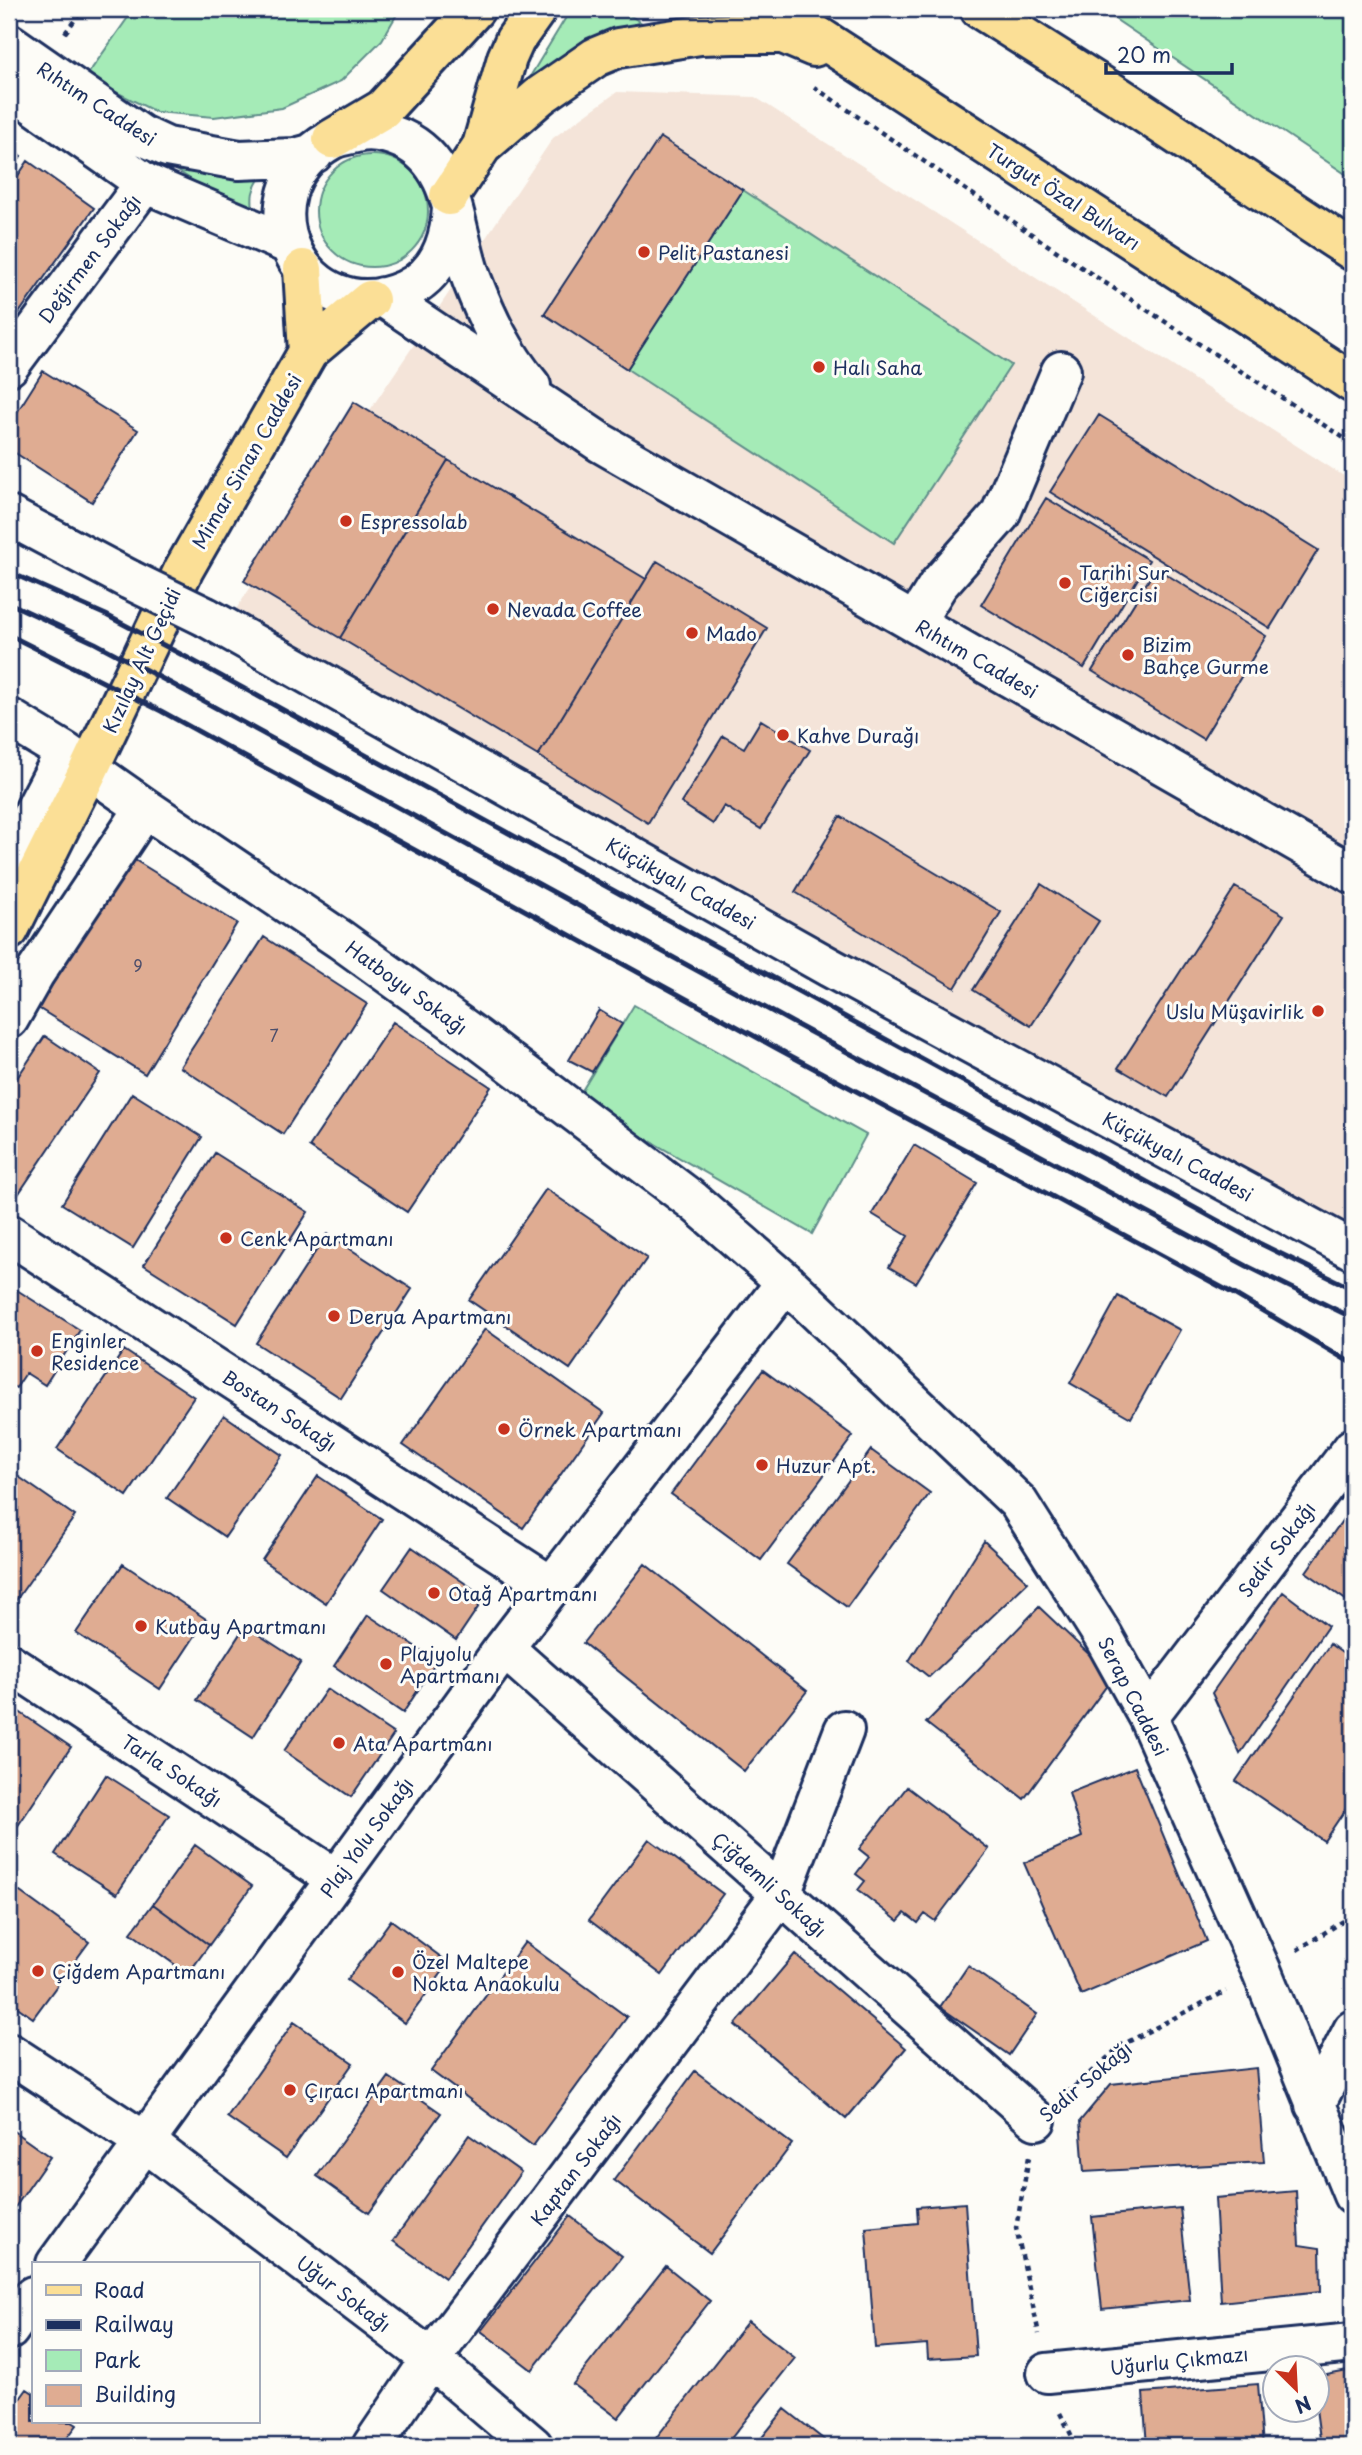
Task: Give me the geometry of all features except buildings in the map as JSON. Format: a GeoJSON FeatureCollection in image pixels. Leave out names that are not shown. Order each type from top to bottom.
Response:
{"type":"FeatureCollection","features":[{"type":"Feature","properties":{"kind":"main road"},"geometry":{"type":"LineString","coordinates":[[438,48],[449,9]]}},
{"type":"Feature","properties":{"kind":"main road"},"geometry":{"type":"LineString","coordinates":[[323,146],[383,110],[475,9]]}},
{"type":"Feature","properties":{"kind":"main road"},"geometry":{"type":"LineString","coordinates":[[451,202],[482,146],[507,58],[515,40],[537,9]]}},
{"type":"Feature","properties":{"kind":"main road","name":"Turgut Özal Bulvarı"},"geometry":{"type":"LineString","coordinates":[[776,9],[1353,383]]}},
{"type":"Feature","properties":{"kind":"main road"},"geometry":{"type":"LineString","coordinates":[[980,9],[1118,96],[1353,251]]}},
{"type":"Feature","properties":{"kind":"main road"},"geometry":{"type":"LineString","coordinates":[[482,146],[541,94],[596,57],[618,48],[700,34],[783,34],[871,71]]}},
{"type":"Feature","properties":{"kind":"main road"},"geometry":{"type":"LineString","coordinates":[[295,257],[308,352]]}},
{"type":"Feature","properties":{"kind":"main road"},"geometry":{"type":"LineString","coordinates":[[308,352],[377,298]]}},
{"type":"Feature","properties":{"kind":"main road","name":"Mimar Sinan Caddesi"},"geometry":{"type":"LineString","coordinates":[[184,569],[308,352]]}},
{"type":"Feature","properties":{"kind":"main road","name":"Kızılay Alt Geçidi"},"geometry":{"type":"LineString","coordinates":[[84,757],[184,569]]}},
{"type":"Feature","properties":{"kind":"main road"},"geometry":{"type":"LineString","coordinates":[[9,930],[84,757]]}},
{"type":"Feature","properties":{"kind":"street","name":"Rıhtım Caddesi"},"geometry":{"type":"LineString","coordinates":[[9,43],[141,135],[167,148],[239,160],[295,158],[323,146]]}},
{"type":"Feature","properties":{"kind":"street","name":"Rıhtım Caddesi"},"geometry":{"type":"LineString","coordinates":[[9,87],[145,183],[295,257]]}},
{"type":"Feature","properties":{"kind":"street"},"geometry":{"type":"LineString","coordinates":[[365,131],[390,134],[414,145],[433,161],[446,183],[451,202],[451,231],[431,272],[414,286],[377,298],[351,298],[326,290],[295,257],[283,217],[288,188],[301,163],[323,146],[365,131]]}},
{"type":"Feature","properties":{"kind":"street","name":"Değirmen Sokağı"},"geometry":{"type":"LineString","coordinates":[[9,366],[145,183]]}},
{"type":"Feature","properties":{"kind":"street","name":"Rıhtım Caddesi"},"geometry":{"type":"LineString","coordinates":[[451,202],[470,276],[483,309],[506,353],[535,390],[601,443]]}},
{"type":"Feature","properties":{"kind":"street","name":"Rıhtım Caddesi"},"geometry":{"type":"LineString","coordinates":[[377,298],[601,443],[1353,874]]}},
{"type":"Feature","properties":{"kind":"street"},"geometry":{"type":"LineString","coordinates":[[915,622],[938,585],[1000,515],[1062,370]]}},
{"type":"Feature","properties":{"kind":"street","name":"Küçükyalı Caddesi"},"geometry":{"type":"LineString","coordinates":[[9,516],[206,617],[817,960],[1353,1250]]}},
{"type":"Feature","properties":{"kind":"street","name":"Hatboyu Sokağı"},"geometry":{"type":"LineString","coordinates":[[9,718],[84,757],[145,808],[341,940],[477,1038],[693,1201],[786,1282]]}},
{"type":"Feature","properties":{"kind":"street"},"geometry":{"type":"LineString","coordinates":[[9,859],[84,757]]}},
{"type":"Feature","properties":{"kind":"street"},"geometry":{"type":"LineString","coordinates":[[9,1019],[34,972],[145,808]]}},
{"type":"Feature","properties":{"kind":"street","name":"Bostan Sokağı"},"geometry":{"type":"LineString","coordinates":[[9,1234],[551,1586]]}},
{"type":"Feature","properties":{"kind":"street","name":"Plaj Yolu Sokağı"},"geometry":{"type":"LineString","coordinates":[[57,2262],[504,1648],[786,1282]]}},
{"type":"Feature","properties":{"kind":"street","name":"Serap Caddesi"},"geometry":{"type":"LineString","coordinates":[[786,1282],[1018,1502],[1103,1636],[1148,1717],[1262,1972],[1353,2195]]}},
{"type":"Feature","properties":{"kind":"street","name":"Sedir Sokağı"},"geometry":{"type":"LineString","coordinates":[[1148,1717],[1353,1448]]}},
{"type":"Feature","properties":{"kind":"street","name":"Çiğdemli Sokağı"},"geometry":{"type":"LineString","coordinates":[[504,1648],[1035,2120]]}},
{"type":"Feature","properties":{"kind":"street","name":"Tarla Sokağı"},"geometry":{"type":"LineString","coordinates":[[9,1662],[335,1878]]}},
{"type":"Feature","properties":{"kind":"street","name":"Kaptan Sokağı"},"geometry":{"type":"LineString","coordinates":[[372,2446],[431,2359],[781,1895],[844,1730]]}},
{"type":"Feature","properties":{"kind":"street"},"geometry":{"type":"LineString","coordinates":[[1315,2105],[1353,2030]]}},
{"type":"Feature","properties":{"kind":"street","name":"Uğur Sokağı"},"geometry":{"type":"LineString","coordinates":[[9,2053],[144,2141],[431,2359],[533,2446]]}},
{"type":"Feature","properties":{"kind":"street"},"geometry":{"type":"LineString","coordinates":[[9,2330],[32,2297]]}},
{"type":"Feature","properties":{"kind":"street","name":"Uğurlu Çıkmazı"},"geometry":{"type":"LineString","coordinates":[[1047,2373],[1353,2343]]}},
{"type":"Feature","properties":{"kind":"path"},"geometry":{"type":"LineString","coordinates":[[850,111],[1061,254],[1353,444]]}},
{"type":"Feature","properties":{"kind":"path","name":"Sedir Sokağı"},"geometry":{"type":"LineString","coordinates":[[1077,2446],[1052,2398],[1016,2228],[1035,2120],[1122,2046],[1262,1972],[1353,1915]]}},
{"type":"Feature","properties":{"kind":"shaded area"},"geometry":{"type":"Polygon","coordinates":[[[617,92],[755,97],[1353,482],[1353,1235],[226,624],[553,138],[617,92]]]}},
{"type":"Feature","properties":{"kind":"green space"},"geometry":{"type":"Polygon","coordinates":[[[134,9],[400,9],[382,40],[341,81],[282,108],[214,117],[156,112],[86,77],[134,9]]]}},
{"type":"Feature","properties":{"kind":"green space"},"geometry":{"type":"Polygon","coordinates":[[[571,9],[620,9],[648,27],[541,83],[531,75],[571,9]]]}},
{"type":"Feature","properties":{"kind":"green space"},"geometry":{"type":"Polygon","coordinates":[[[1100,9],[1353,9],[1353,179],[1100,9]]]}},
{"type":"Feature","properties":{"kind":"green space"},"geometry":{"type":"Polygon","coordinates":[[[105,124],[265,171],[253,194],[254,220],[105,124]]]}},
{"type":"Feature","properties":{"kind":"green space"},"geometry":{"type":"Polygon","coordinates":[[[372,155],[393,160],[411,172],[423,190],[428,211],[423,232],[411,250],[393,262],[372,267],[351,262],[333,250],[321,232],[316,211],[321,190],[333,172],[351,160],[372,155]]]}},
{"type":"Feature","properties":{"kind":"green space","name":"Halı Saha"},"geometry":{"type":"Polygon","coordinates":[[[743,190],[1011,365],[894,543],[627,369],[743,190]]]}},
{"type":"Feature","properties":{"kind":"green space"},"geometry":{"type":"Polygon","coordinates":[[[634,1005],[866,1135],[812,1234],[577,1099],[634,1005]]]}},
{"type":"Feature","properties":{"kind":"railway"},"geometry":{"type":"LineString","coordinates":[[9,572],[106,615],[188,658],[1259,1243],[1353,1289]]}},
{"type":"Feature","properties":{"kind":"railway"},"geometry":{"type":"LineString","coordinates":[[9,603],[95,643],[174,685],[795,1024],[1247,1266],[1353,1318]]}},
{"type":"Feature","properties":{"kind":"railway"},"geometry":{"type":"LineString","coordinates":[[9,635],[161,711],[778,1049],[1234,1294],[1353,1364]]}},
{"type":"Feature","properties":{"kind":"place","name":"Pelit Pastanesi"},"geometry":{"type":"Point","coordinates":[644,252]}},
{"type":"Feature","properties":{"kind":"place","name":"Halı Saha"},"geometry":{"type":"Point","coordinates":[819,367]}},
{"type":"Feature","properties":{"kind":"place","name":"Espressolab"},"geometry":{"type":"Point","coordinates":[346,521]}},
{"type":"Feature","properties":{"kind":"place","name":"Tarihi Sur Ciğercisi"},"geometry":{"type":"Point","coordinates":[1065,583]}},
{"type":"Feature","properties":{"kind":"place","name":"Nevada Coffee"},"geometry":{"type":"Point","coordinates":[493,609]}},
{"type":"Feature","properties":{"kind":"place","name":"Mado"},"geometry":{"type":"Point","coordinates":[692,633]}},
{"type":"Feature","properties":{"kind":"place","name":"Bizim Bahçe Gurme"},"geometry":{"type":"Point","coordinates":[1128,655]}},
{"type":"Feature","properties":{"kind":"place","name":"Kahve Durağı"},"geometry":{"type":"Point","coordinates":[783,735]}},
{"type":"Feature","properties":{"kind":"place","name":"Uslu Müşavirlik"},"geometry":{"type":"Point","coordinates":[1318,1011]}},
{"type":"Feature","properties":{"kind":"place","name":"Cenk Apartmanı"},"geometry":{"type":"Point","coordinates":[226,1238]}},
{"type":"Feature","properties":{"kind":"place","name":"Derya Apartmanı"},"geometry":{"type":"Point","coordinates":[334,1316]}},
{"type":"Feature","properties":{"kind":"place","name":"Enginler Residence"},"geometry":{"type":"Point","coordinates":[37,1351]}},
{"type":"Feature","properties":{"kind":"place","name":"Örnek Apartmanı"},"geometry":{"type":"Point","coordinates":[504,1429]}},
{"type":"Feature","properties":{"kind":"place","name":"Huzur Apt."},"geometry":{"type":"Point","coordinates":[762,1465]}},
{"type":"Feature","properties":{"kind":"place","name":"Otağ Apartmanı"},"geometry":{"type":"Point","coordinates":[434,1593]}},
{"type":"Feature","properties":{"kind":"place","name":"Kutbay Apartmanı"},"geometry":{"type":"Point","coordinates":[141,1626]}},
{"type":"Feature","properties":{"kind":"place","name":"Plajyolu Apartmanı"},"geometry":{"type":"Point","coordinates":[386,1664]}},
{"type":"Feature","properties":{"kind":"place","name":"Ata Apartmanı"},"geometry":{"type":"Point","coordinates":[339,1743]}},
{"type":"Feature","properties":{"kind":"place","name":"Çiğdem Apartmanı"},"geometry":{"type":"Point","coordinates":[38,1971]}},
{"type":"Feature","properties":{"kind":"place","name":"Özel Maltepe Nokta Anaokulu"},"geometry":{"type":"Point","coordinates":[398,1972]}},
{"type":"Feature","properties":{"kind":"place","name":"Çıracı Apartmanı"},"geometry":{"type":"Point","coordinates":[290,2090]}}]}
